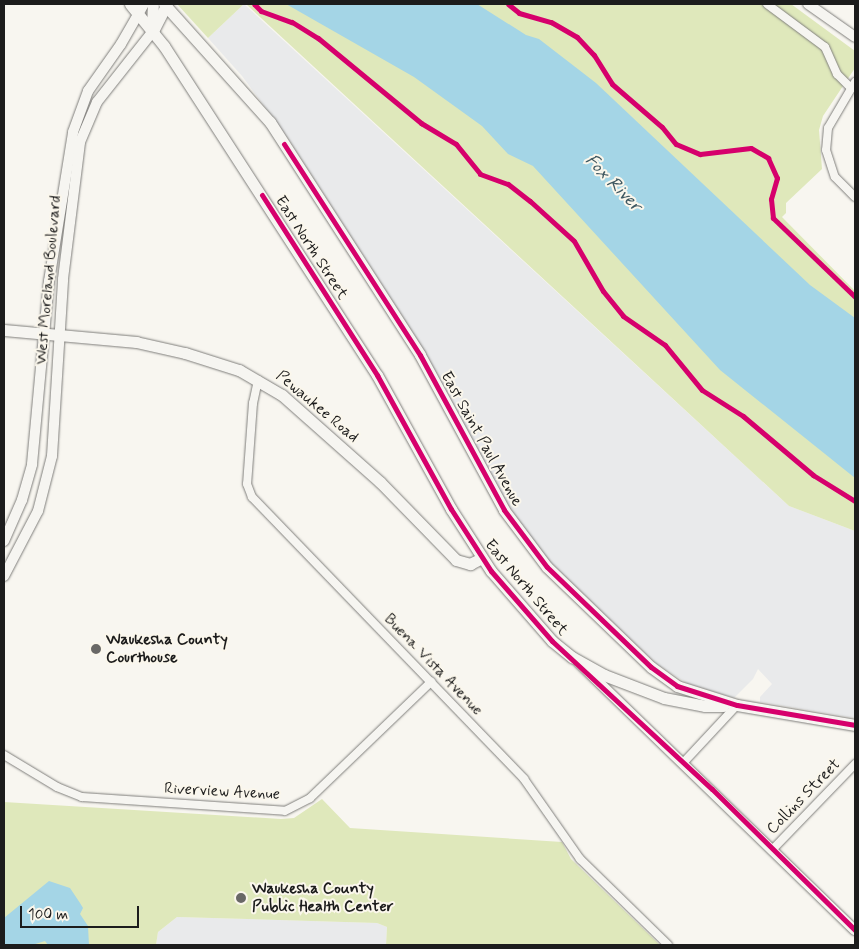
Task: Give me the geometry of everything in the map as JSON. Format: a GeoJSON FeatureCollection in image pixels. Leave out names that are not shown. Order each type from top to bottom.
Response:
{"type":"FeatureCollection","features":[{"type":"Feature","properties":{"kind":"main road","name":"East North Street"},"geometry":{"type":"LineString","coordinates":[[130,4],[154,6],[153,31],[377,375],[451,510],[482,558],[552,641],[572,658],[604,675],[664,698],[704,706],[737,705]]}},
{"type":"Feature","properties":{"kind":"main road","name":"West Moreland Boulevard"},"geometry":{"type":"LineString","coordinates":[[153,31],[154,6]]}},
{"type":"Feature","properties":{"kind":"main road","name":"East Saint Paul Avenue"},"geometry":{"type":"LineString","coordinates":[[154,6],[270,122],[420,354],[504,510],[535,554],[665,678],[693,694],[737,705],[855,724]]}},
{"type":"Feature","properties":{"kind":"main road","name":"Pewaukee Road"},"geometry":{"type":"LineString","coordinates":[[4,330],[60,334],[156,346],[218,363],[258,380],[282,396],[352,457],[456,560],[470,564],[482,558]]}},
{"type":"Feature","properties":{"kind":"street"},"geometry":{"type":"LineString","coordinates":[[767,4],[825,47],[837,74],[853,85],[828,128],[826,150],[835,177],[855,197]]}},
{"type":"Feature","properties":{"kind":"street"},"geometry":{"type":"LineString","coordinates":[[808,4],[855,37]]}},
{"type":"Feature","properties":{"kind":"street","name":"West Moreland Boulevard"},"geometry":{"type":"LineString","coordinates":[[4,541],[26,488],[32,464],[43,333],[70,147],[77,118],[96,76],[154,6]]}},
{"type":"Feature","properties":{"kind":"street","name":"West Moreland Boulevard"},"geometry":{"type":"LineString","coordinates":[[4,576],[29,531],[43,493],[52,456],[63,279],[80,142],[97,102],[153,31]]}},
{"type":"Feature","properties":{"kind":"street","name":"Buena Vista Avenue"},"geometry":{"type":"LineString","coordinates":[[258,380],[253,402],[247,484],[252,497],[524,778],[580,859],[668,945]]}},
{"type":"Feature","properties":{"kind":"street"},"geometry":{"type":"LineString","coordinates":[[38,394],[56,396]]}},
{"type":"Feature","properties":{"kind":"street"},"geometry":{"type":"LineString","coordinates":[[26,488],[43,493]]}},
{"type":"Feature","properties":{"kind":"street","name":"East North Street"},"geometry":{"type":"LineString","coordinates":[[572,658],[855,930]]}},
{"type":"Feature","properties":{"kind":"street","name":"Riverview Avenue"},"geometry":{"type":"LineString","coordinates":[[4,755],[57,786],[82,797],[285,810],[310,798],[431,682]]}},
{"type":"Feature","properties":{"kind":"street"},"geometry":{"type":"LineString","coordinates":[[683,763],[737,705]]}},
{"type":"Feature","properties":{"kind":"street","name":"Collins Street"},"geometry":{"type":"LineString","coordinates":[[772,850],[855,764]]}},
{"type":"Feature","properties":{"kind":"shaded area"},"geometry":{"type":"Polygon","coordinates":[[[244,4],[789,506],[855,531],[855,718],[760,702],[760,697],[772,684],[758,669],[753,679],[734,698],[688,684],[657,664],[545,557],[508,505],[414,334],[290,141],[242,76],[208,38],[244,4]]]}},
{"type":"Feature","properties":{"kind":"shaded area"},"geometry":{"type":"Polygon","coordinates":[[[177,917],[377,923],[387,927],[386,945],[156,945],[158,932],[177,917]]]}},
{"type":"Feature","properties":{"kind":"green space"},"geometry":{"type":"Polygon","coordinates":[[[177,4],[244,4],[208,38],[177,4]]]}},
{"type":"Feature","properties":{"kind":"green space"},"geometry":{"type":"Polygon","coordinates":[[[246,4],[791,4],[855,51],[855,68],[823,116],[819,130],[822,169],[786,203],[786,213],[782,217],[855,291],[855,531],[789,506],[246,4]]]}},
{"type":"Feature","properties":{"kind":"green space"},"geometry":{"type":"Polygon","coordinates":[[[322,799],[350,828],[562,842],[571,859],[660,945],[386,945],[387,927],[377,923],[177,917],[158,932],[156,945],[4,945],[4,802],[281,819],[294,818],[322,799]]]}},
{"type":"Feature","properties":{"kind":"water","name":"Fox River"},"geometry":{"type":"Polygon","coordinates":[[[286,4],[477,4],[526,35],[539,39],[596,83],[810,285],[855,318],[855,478],[720,370],[533,166],[508,154],[482,126],[414,77],[286,4]]]}},
{"type":"Feature","properties":{"kind":"water"},"geometry":{"type":"Polygon","coordinates":[[[49,881],[70,888],[80,903],[83,908],[80,914],[88,926],[89,945],[48,945],[45,941],[32,945],[4,945],[4,918],[49,881]]]}},
{"type":"Feature","properties":{"kind":"cycle path"},"geometry":{"type":"LineString","coordinates":[[254,4],[261,11],[292,22],[318,38],[421,123],[456,144],[480,174],[508,184],[530,201],[574,241],[603,291],[623,316],[665,345],[702,390],[743,416],[813,475],[855,501]]}},
{"type":"Feature","properties":{"kind":"cycle path"},"geometry":{"type":"LineString","coordinates":[[508,4],[519,13],[551,22],[577,37],[594,55],[612,84],[662,127],[676,144],[700,154],[751,148],[768,158],[777,178],[771,199],[773,218],[855,297]]}},
{"type":"Feature","properties":{"kind":"cycle path"},"geometry":{"type":"LineString","coordinates":[[284,144],[420,355],[504,510],[547,567],[651,667],[677,686],[737,705],[855,725]]}},
{"type":"Feature","properties":{"kind":"cycle path"},"geometry":{"type":"LineString","coordinates":[[262,195],[377,375],[451,509],[491,571],[552,641],[712,789],[855,930]]}},
{"type":"Feature","properties":{"kind":"place","name":"Waukesha County Courthouse"},"geometry":{"type":"Point","coordinates":[96,649]}},
{"type":"Feature","properties":{"kind":"place","name":"Waukesha County Public Health Center"},"geometry":{"type":"Point","coordinates":[241,898]}}]}
